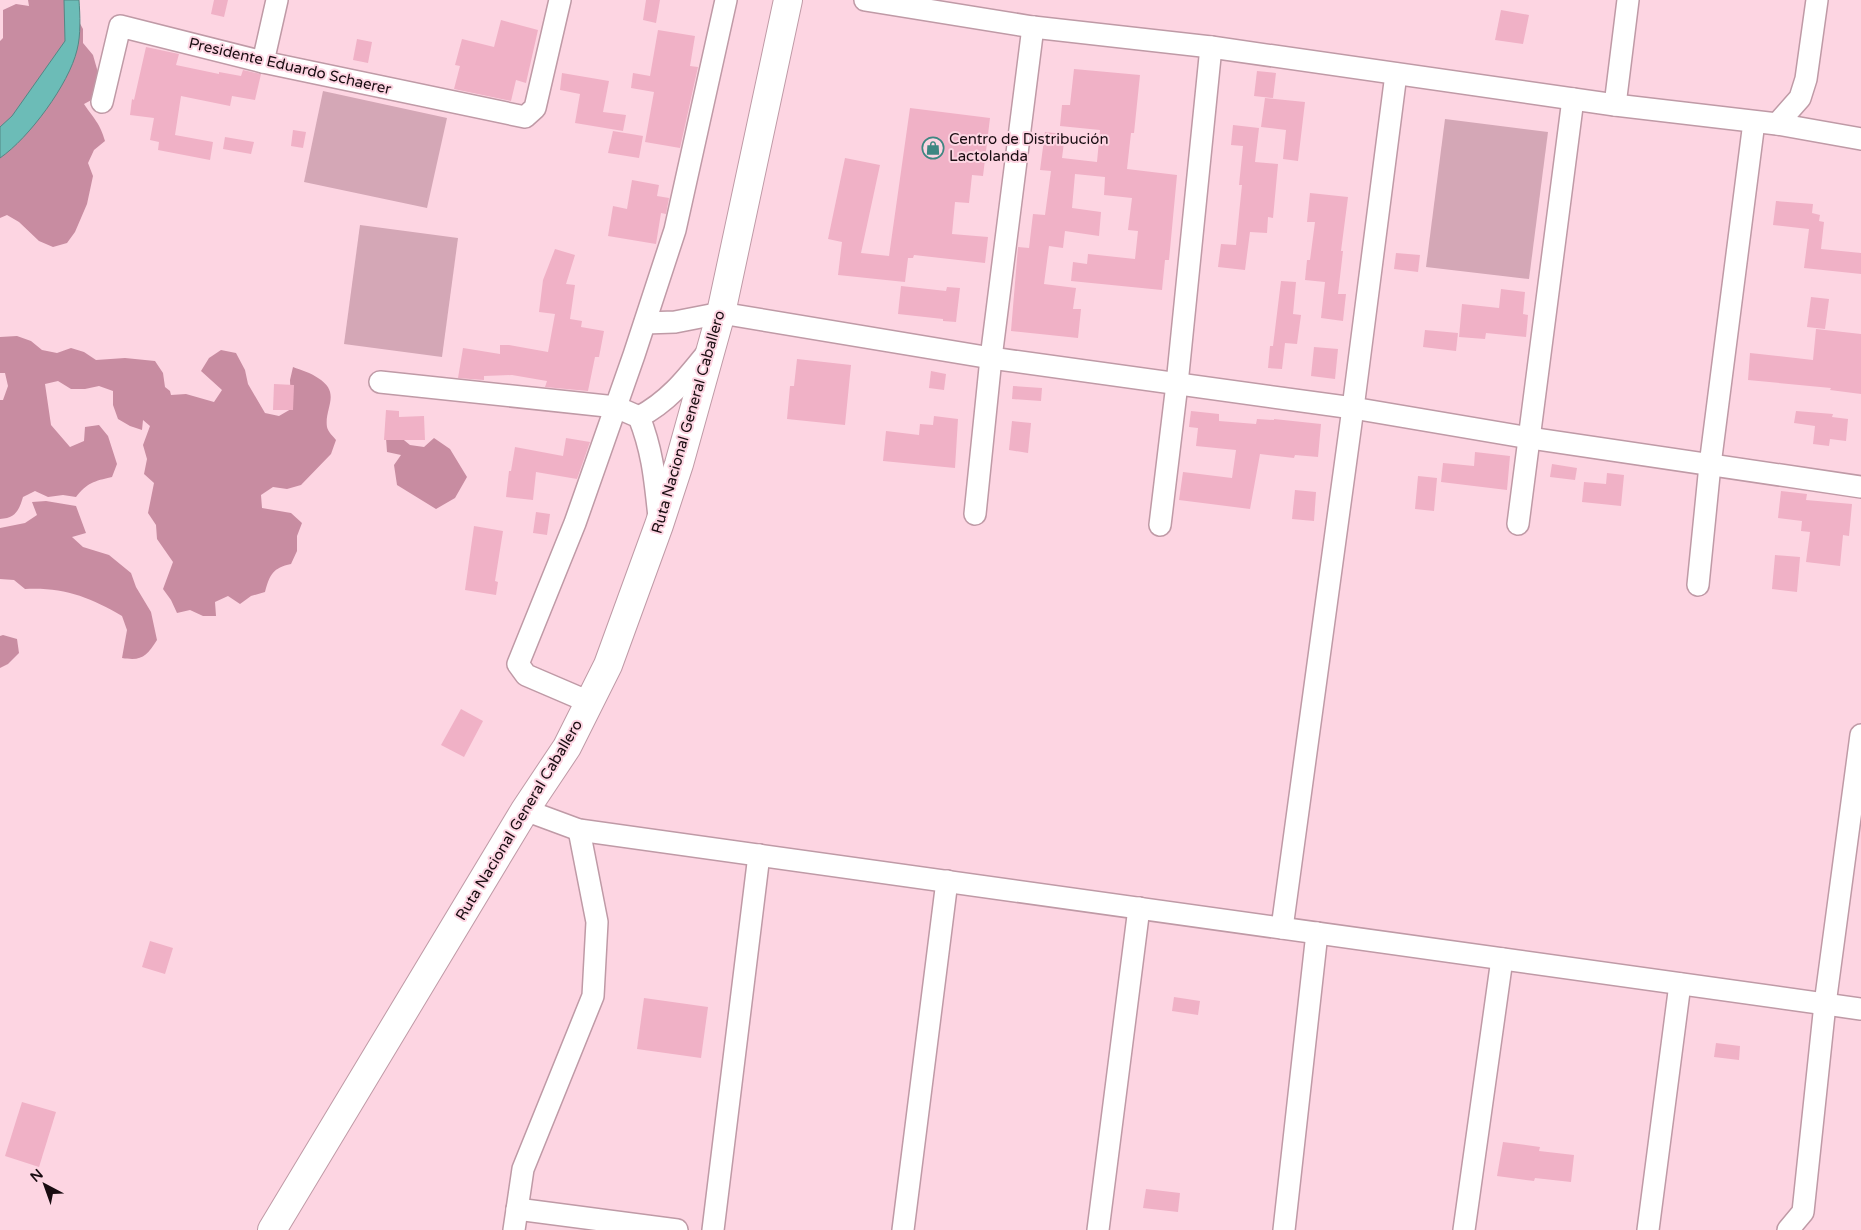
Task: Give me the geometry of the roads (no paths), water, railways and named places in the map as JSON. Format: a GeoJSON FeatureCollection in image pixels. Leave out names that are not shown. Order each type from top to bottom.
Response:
{"type":"FeatureCollection","features":[{"type":"Feature","properties":{"kind":"highway","name":"Ruta Nacional General Caballero"},"geometry":{"type":"LineString","coordinates":[[272,1230],[525,810],[567,747],[608,665],[660,525],[721,313],[788,0]]}},
{"type":"Feature","properties":{"kind":"street"},"geometry":{"type":"LineString","coordinates":[[263,62],[277,0]]}},
{"type":"Feature","properties":{"kind":"street","name":"Presidente Eduardo Schaerer"},"geometry":{"type":"LineString","coordinates":[[102,102],[120,26],[263,62],[525,117],[536,108],[560,0]]}},
{"type":"Feature","properties":{"kind":"street"},"geometry":{"type":"LineString","coordinates":[[589,702],[526,675],[518,664],[576,523],[675,230],[726,0]]}},
{"type":"Feature","properties":{"kind":"street"},"geometry":{"type":"LineString","coordinates":[[865,0],[1032,27],[1211,47],[1615,105],[1777,124],[1861,139]]}},
{"type":"Feature","properties":{"kind":"street"},"geometry":{"type":"LineString","coordinates":[[1615,105],[1628,0]]}},
{"type":"Feature","properties":{"kind":"street"},"geometry":{"type":"LineString","coordinates":[[1777,124],[1800,98],[1806,79],[1817,0]]}},
{"type":"Feature","properties":{"kind":"street"},"geometry":{"type":"LineString","coordinates":[[975,514],[991,358],[1032,27]]}},
{"type":"Feature","properties":{"kind":"street"},"geometry":{"type":"LineString","coordinates":[[1160,525],[1177,384],[1211,47]]}},
{"type":"Feature","properties":{"kind":"street"},"geometry":{"type":"LineString","coordinates":[[1282,928],[1353,408],[1396,74]]}},
{"type":"Feature","properties":{"kind":"street"},"geometry":{"type":"LineString","coordinates":[[1518,524],[1573,99]]}},
{"type":"Feature","properties":{"kind":"street"},"geometry":{"type":"LineString","coordinates":[[1698,585],[1710,465],[1754,122]]}},
{"type":"Feature","properties":{"kind":"street"},"geometry":{"type":"LineString","coordinates":[[645,323],[675,322],[721,313],[991,358],[1353,408],[1530,438],[1861,487]]}},
{"type":"Feature","properties":{"kind":"street"},"geometry":{"type":"LineString","coordinates":[[639,417],[662,404],[680,386],[711,348]]}},
{"type":"Feature","properties":{"kind":"street"},"geometry":{"type":"LineString","coordinates":[[380,382],[616,407],[639,417],[648,440],[654,467],[660,525]]}},
{"type":"Feature","properties":{"kind":"street"},"geometry":{"type":"LineString","coordinates":[[1788,1230],[1803,1212],[1825,1004],[1861,736]]}},
{"type":"Feature","properties":{"kind":"street"},"geometry":{"type":"LineString","coordinates":[[525,810],[579,830],[1861,1009]]}},
{"type":"Feature","properties":{"kind":"street"},"geometry":{"type":"LineString","coordinates":[[514,1230],[523,1169],[593,996],[597,922],[579,830]]}},
{"type":"Feature","properties":{"kind":"street"},"geometry":{"type":"LineString","coordinates":[[713,1230],[759,855]]}},
{"type":"Feature","properties":{"kind":"street"},"geometry":{"type":"LineString","coordinates":[[903,1230],[947,881]]}},
{"type":"Feature","properties":{"kind":"street"},"geometry":{"type":"LineString","coordinates":[[1098,1230],[1139,908]]}},
{"type":"Feature","properties":{"kind":"street"},"geometry":{"type":"LineString","coordinates":[[1284,1230],[1317,933]]}},
{"type":"Feature","properties":{"kind":"street"},"geometry":{"type":"LineString","coordinates":[[1464,1230],[1502,959]]}},
{"type":"Feature","properties":{"kind":"street"},"geometry":{"type":"LineString","coordinates":[[1648,1230],[1680,984]]}},
{"type":"Feature","properties":{"kind":"street"},"geometry":{"type":"LineString","coordinates":[[517,1209],[677,1230]]}},
{"type":"Feature","properties":{"kind":"water"},"geometry":{"type":"Polygon","coordinates":[[[64,0],[79,0],[79,38],[73,64],[57,94],[35,124],[0,158],[0,127],[12,116],[65,41],[64,0]]]}},
{"type":"Feature","properties":{"kind":"place","name":"Centro de Distribución Lactolanda"},"geometry":{"type":"Point","coordinates":[933,148]}}]}
